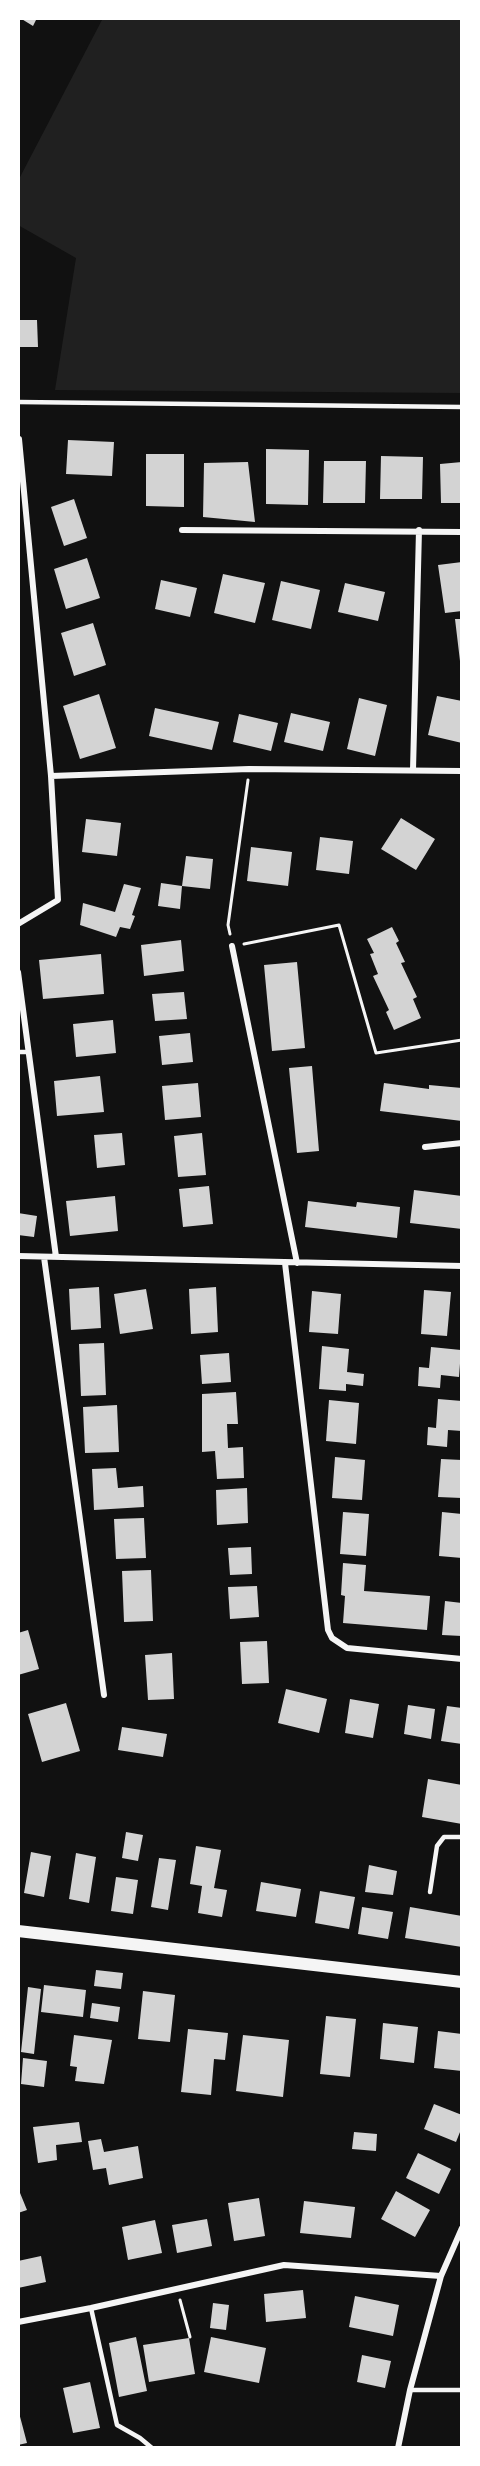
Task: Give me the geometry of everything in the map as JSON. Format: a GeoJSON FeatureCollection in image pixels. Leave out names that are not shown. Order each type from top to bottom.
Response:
{"type":"FeatureCollection","features":[{"type":"Feature","properties":{"kind":"main road"},"geometry":{"type":"LineString","coordinates":[[18,1931],[462,1982]]}},
{"type":"Feature","properties":{"kind":"street"},"geometry":{"type":"LineString","coordinates":[[18,924],[58,900],[51,776],[19,439]]}},
{"type":"Feature","properties":{"kind":"street"},"geometry":{"type":"LineString","coordinates":[[182,530],[462,532]]}},
{"type":"Feature","properties":{"kind":"street"},"geometry":{"type":"LineString","coordinates":[[413,770],[419,530]]}},
{"type":"Feature","properties":{"kind":"street"},"geometry":{"type":"LineString","coordinates":[[51,776],[249,770],[462,771]]}},
{"type":"Feature","properties":{"kind":"street"},"geometry":{"type":"LineString","coordinates":[[232,946],[297,1263]]}},
{"type":"Feature","properties":{"kind":"street"},"geometry":{"type":"LineString","coordinates":[[18,972],[56,1257]]}},
{"type":"Feature","properties":{"kind":"street"},"geometry":{"type":"LineString","coordinates":[[425,1147],[462,1143]]}},
{"type":"Feature","properties":{"kind":"street"},"geometry":{"type":"LineString","coordinates":[[18,1256],[462,1266]]}},
{"type":"Feature","properties":{"kind":"street"},"geometry":{"type":"LineString","coordinates":[[44,1257],[104,1695]]}},
{"type":"Feature","properties":{"kind":"street"},"geometry":{"type":"LineString","coordinates":[[285,1263],[328,1629],[332,1638],[347,1648],[462,1659]]}},
{"type":"Feature","properties":{"kind":"street"},"geometry":{"type":"LineString","coordinates":[[398,2448],[410,2390],[441,2276],[462,2228]]}},
{"type":"Feature","properties":{"kind":"street"},"geometry":{"type":"LineString","coordinates":[[18,2322],[284,2265],[441,2276]]}},
{"type":"Feature","properties":{"kind":"lane"},"geometry":{"type":"LineString","coordinates":[[18,402],[462,406]]}},
{"type":"Feature","properties":{"kind":"lane"},"geometry":{"type":"LineString","coordinates":[[18,1052],[29,1052]]}},
{"type":"Feature","properties":{"kind":"lane"},"geometry":{"type":"LineString","coordinates":[[430,1892],[437,1846],[444,1837],[462,1837]]}},
{"type":"Feature","properties":{"kind":"lane"},"geometry":{"type":"LineString","coordinates":[[91,2308],[117,2425],[152,2448]]}},
{"type":"Feature","properties":{"kind":"lane"},"geometry":{"type":"LineString","coordinates":[[410,2390],[462,2390]]}},
{"type":"Feature","properties":{"kind":"path"},"geometry":{"type":"LineString","coordinates":[[249,770],[228,925],[232,946],[339,925],[376,1053],[462,1040]]}},
{"type":"Feature","properties":{"kind":"path"},"geometry":{"type":"LineString","coordinates":[[179,2298],[190,2337]]}},
{"type":"Feature","properties":{"kind":"shaded area"},"geometry":{"type":"Polygon","coordinates":[[[103,18],[462,18],[462,393],[55,390],[76,258],[18,225],[18,181],[103,18]]]}},
{"type":"Feature","properties":{"kind":"building"},"geometry":{"type":"Polygon","coordinates":[[[20,18],[37,18],[33,26],[20,18]]]}},
{"type":"Feature","properties":{"kind":"building"},"geometry":{"type":"Polygon","coordinates":[[[18,320],[37,320],[38,347],[18,347],[18,320]]]}},
{"type":"Feature","properties":{"kind":"building"},"geometry":{"type":"Polygon","coordinates":[[[68,440],[114,442],[112,476],[66,474],[68,440]]]}},
{"type":"Feature","properties":{"kind":"building"},"geometry":{"type":"Polygon","coordinates":[[[266,449],[309,450],[308,505],[266,504],[266,449]]]}},
{"type":"Feature","properties":{"kind":"building"},"geometry":{"type":"Polygon","coordinates":[[[146,454],[184,454],[184,507],[146,506],[146,454]]]}},
{"type":"Feature","properties":{"kind":"building"},"geometry":{"type":"Polygon","coordinates":[[[381,456],[423,457],[422,499],[380,499],[381,456]]]}},
{"type":"Feature","properties":{"kind":"building"},"geometry":{"type":"Polygon","coordinates":[[[324,461],[366,461],[365,503],[323,503],[324,461]]]}},
{"type":"Feature","properties":{"kind":"building"},"geometry":{"type":"Polygon","coordinates":[[[248,462],[255,522],[203,517],[204,463],[248,462]]]}},
{"type":"Feature","properties":{"kind":"building"},"geometry":{"type":"Polygon","coordinates":[[[462,462],[462,503],[441,503],[440,464],[462,462]]]}},
{"type":"Feature","properties":{"kind":"building"},"geometry":{"type":"Polygon","coordinates":[[[74,499],[87,538],[64,546],[51,507],[74,499]]]}},
{"type":"Feature","properties":{"kind":"building"},"geometry":{"type":"Polygon","coordinates":[[[87,558],[100,598],[66,609],[54,569],[87,558]]]}},
{"type":"Feature","properties":{"kind":"building"},"geometry":{"type":"Polygon","coordinates":[[[462,562],[462,611],[445,613],[438,565],[462,562]]]}},
{"type":"Feature","properties":{"kind":"building"},"geometry":{"type":"Polygon","coordinates":[[[223,574],[265,583],[255,623],[214,613],[223,574]]]}},
{"type":"Feature","properties":{"kind":"building"},"geometry":{"type":"Polygon","coordinates":[[[161,580],[197,588],[190,617],[155,609],[161,580]]]}},
{"type":"Feature","properties":{"kind":"building"},"geometry":{"type":"Polygon","coordinates":[[[281,581],[320,590],[311,629],[272,620],[281,581]]]}},
{"type":"Feature","properties":{"kind":"building"},"geometry":{"type":"Polygon","coordinates":[[[345,583],[385,592],[378,621],[338,612],[345,583]]]}},
{"type":"Feature","properties":{"kind":"building"},"geometry":{"type":"Polygon","coordinates":[[[455,619],[462,619],[462,660],[460,661],[455,619]]]}},
{"type":"Feature","properties":{"kind":"building"},"geometry":{"type":"Polygon","coordinates":[[[93,623],[106,665],[74,676],[61,633],[93,623]]]}},
{"type":"Feature","properties":{"kind":"building"},"geometry":{"type":"Polygon","coordinates":[[[99,694],[116,748],[80,759],[63,706],[99,694]]]}},
{"type":"Feature","properties":{"kind":"building"},"geometry":{"type":"Polygon","coordinates":[[[437,696],[462,701],[462,743],[428,735],[437,696]]]}},
{"type":"Feature","properties":{"kind":"building"},"geometry":{"type":"Polygon","coordinates":[[[359,698],[387,705],[375,756],[347,749],[359,698]]]}},
{"type":"Feature","properties":{"kind":"building"},"geometry":{"type":"Polygon","coordinates":[[[155,708],[219,722],[212,750],[149,736],[155,708]]]}},
{"type":"Feature","properties":{"kind":"building"},"geometry":{"type":"Polygon","coordinates":[[[291,713],[330,722],[323,751],[284,742],[291,713]]]}},
{"type":"Feature","properties":{"kind":"building"},"geometry":{"type":"Polygon","coordinates":[[[239,714],[278,723],[271,751],[233,742],[239,714]]]}},
{"type":"Feature","properties":{"kind":"building"},"geometry":{"type":"Polygon","coordinates":[[[401,818],[435,839],[416,870],[381,849],[401,818]]]}},
{"type":"Feature","properties":{"kind":"building"},"geometry":{"type":"Polygon","coordinates":[[[86,819],[121,823],[117,856],[82,852],[86,819]]]}},
{"type":"Feature","properties":{"kind":"building"},"geometry":{"type":"Polygon","coordinates":[[[320,837],[353,841],[349,874],[316,870],[320,837]]]}},
{"type":"Feature","properties":{"kind":"building"},"geometry":{"type":"Polygon","coordinates":[[[251,847],[292,852],[288,886],[247,881],[251,847]]]}},
{"type":"Feature","properties":{"kind":"building"},"geometry":{"type":"Polygon","coordinates":[[[186,856],[213,859],[210,889],[182,886],[186,856]]]}},
{"type":"Feature","properties":{"kind":"building"},"geometry":{"type":"Polygon","coordinates":[[[161,883],[182,886],[180,909],[158,906],[161,883]]]}},
{"type":"Feature","properties":{"kind":"building"},"geometry":{"type":"Polygon","coordinates":[[[124,884],[141,888],[130,929],[120,927],[116,937],[80,925],[83,903],[115,912],[124,884]]]}},
{"type":"Feature","properties":{"kind":"building"},"geometry":{"type":"Polygon","coordinates":[[[392,927],[399,941],[396,943],[405,962],[401,963],[417,997],[413,999],[421,1018],[394,1030],[386,1012],[389,1010],[373,976],[378,974],[370,954],[374,953],[367,939],[392,927]]]}},
{"type":"Feature","properties":{"kind":"building"},"geometry":{"type":"Polygon","coordinates":[[[181,940],[184,971],[144,976],[141,945],[181,940]]]}},
{"type":"Feature","properties":{"kind":"building"},"geometry":{"type":"Polygon","coordinates":[[[101,954],[104,994],[43,999],[39,960],[101,954]]]}},
{"type":"Feature","properties":{"kind":"building"},"geometry":{"type":"Polygon","coordinates":[[[297,962],[305,1048],[272,1051],[264,965],[297,962]]]}},
{"type":"Feature","properties":{"kind":"building"},"geometry":{"type":"Polygon","coordinates":[[[184,992],[187,1019],[155,1021],[152,994],[184,992]]]}},
{"type":"Feature","properties":{"kind":"building"},"geometry":{"type":"Polygon","coordinates":[[[113,1020],[116,1053],[76,1057],[73,1024],[113,1020]]]}},
{"type":"Feature","properties":{"kind":"building"},"geometry":{"type":"Polygon","coordinates":[[[190,1033],[193,1062],[162,1065],[159,1036],[190,1033]]]}},
{"type":"Feature","properties":{"kind":"building"},"geometry":{"type":"Polygon","coordinates":[[[312,1066],[319,1151],[297,1153],[289,1068],[312,1066]]]}},
{"type":"Feature","properties":{"kind":"building"},"geometry":{"type":"Polygon","coordinates":[[[100,1076],[104,1112],[57,1116],[54,1081],[100,1076]]]}},
{"type":"Feature","properties":{"kind":"building"},"geometry":{"type":"Polygon","coordinates":[[[198,1083],[201,1117],[165,1120],[162,1086],[198,1083]]]}},
{"type":"Feature","properties":{"kind":"building"},"geometry":{"type":"Polygon","coordinates":[[[384,1083],[429,1089],[429,1085],[462,1088],[462,1121],[380,1111],[384,1083]]]}},
{"type":"Feature","properties":{"kind":"building"},"geometry":{"type":"Polygon","coordinates":[[[122,1133],[125,1165],[97,1168],[94,1135],[122,1133]]]}},
{"type":"Feature","properties":{"kind":"building"},"geometry":{"type":"Polygon","coordinates":[[[202,1133],[206,1175],[178,1177],[174,1136],[202,1133]]]}},
{"type":"Feature","properties":{"kind":"building"},"geometry":{"type":"Polygon","coordinates":[[[209,1186],[213,1224],[183,1227],[179,1189],[209,1186]]]}},
{"type":"Feature","properties":{"kind":"building"},"geometry":{"type":"Polygon","coordinates":[[[414,1190],[462,1196],[462,1229],[410,1223],[414,1190]]]}},
{"type":"Feature","properties":{"kind":"building"},"geometry":{"type":"Polygon","coordinates":[[[115,1196],[118,1231],[70,1236],[66,1201],[115,1196]]]}},
{"type":"Feature","properties":{"kind":"building"},"geometry":{"type":"Polygon","coordinates":[[[308,1201],[356,1207],[357,1202],[400,1207],[397,1238],[305,1227],[308,1201]]]}},
{"type":"Feature","properties":{"kind":"building"},"geometry":{"type":"Polygon","coordinates":[[[18,1213],[37,1216],[34,1237],[18,1235],[18,1213]]]}},
{"type":"Feature","properties":{"kind":"building"},"geometry":{"type":"Polygon","coordinates":[[[99,1287],[101,1328],[71,1330],[69,1289],[99,1287]]]}},
{"type":"Feature","properties":{"kind":"building"},"geometry":{"type":"Polygon","coordinates":[[[216,1287],[218,1332],[191,1334],[189,1289],[216,1287]]]}},
{"type":"Feature","properties":{"kind":"building"},"geometry":{"type":"Polygon","coordinates":[[[146,1289],[153,1329],[120,1334],[114,1294],[146,1289]]]}},
{"type":"Feature","properties":{"kind":"building"},"geometry":{"type":"Polygon","coordinates":[[[424,1290],[451,1292],[447,1336],[421,1334],[424,1290]]]}},
{"type":"Feature","properties":{"kind":"building"},"geometry":{"type":"Polygon","coordinates":[[[312,1291],[341,1294],[338,1334],[309,1332],[312,1291]]]}},
{"type":"Feature","properties":{"kind":"building"},"geometry":{"type":"Polygon","coordinates":[[[104,1343],[106,1395],[81,1396],[79,1344],[104,1343]]]}},
{"type":"Feature","properties":{"kind":"building"},"geometry":{"type":"Polygon","coordinates":[[[322,1346],[349,1349],[347,1372],[364,1374],[363,1386],[346,1384],[346,1391],[319,1389],[322,1346]]]}},
{"type":"Feature","properties":{"kind":"building"},"geometry":{"type":"Polygon","coordinates":[[[431,1347],[461,1350],[459,1377],[441,1375],[440,1388],[418,1386],[419,1367],[429,1368],[431,1347]]]}},
{"type":"Feature","properties":{"kind":"building"},"geometry":{"type":"Polygon","coordinates":[[[229,1353],[231,1382],[202,1384],[200,1355],[229,1353]]]}},
{"type":"Feature","properties":{"kind":"building"},"geometry":{"type":"Polygon","coordinates":[[[236,1392],[238,1424],[227,1424],[228,1448],[243,1447],[244,1478],[217,1479],[215,1451],[202,1452],[202,1394],[236,1392]]]}},
{"type":"Feature","properties":{"kind":"building"},"geometry":{"type":"Polygon","coordinates":[[[438,1399],[462,1401],[462,1431],[448,1430],[447,1447],[427,1445],[428,1427],[436,1428],[438,1399]]]}},
{"type":"Feature","properties":{"kind":"building"},"geometry":{"type":"Polygon","coordinates":[[[329,1400],[359,1403],[356,1444],[326,1441],[329,1400]]]}},
{"type":"Feature","properties":{"kind":"building"},"geometry":{"type":"Polygon","coordinates":[[[117,1405],[119,1452],[85,1453],[83,1407],[117,1405]]]}},
{"type":"Feature","properties":{"kind":"building"},"geometry":{"type":"Polygon","coordinates":[[[335,1457],[365,1460],[362,1500],[332,1498],[335,1457]]]}},
{"type":"Feature","properties":{"kind":"building"},"geometry":{"type":"Polygon","coordinates":[[[441,1459],[462,1460],[462,1498],[438,1497],[441,1459]]]}},
{"type":"Feature","properties":{"kind":"building"},"geometry":{"type":"Polygon","coordinates":[[[116,1468],[118,1488],[143,1486],[144,1507],[94,1510],[92,1469],[116,1468]]]}},
{"type":"Feature","properties":{"kind":"building"},"geometry":{"type":"Polygon","coordinates":[[[247,1488],[248,1523],[217,1525],[216,1490],[247,1488]]]}},
{"type":"Feature","properties":{"kind":"building"},"geometry":{"type":"Polygon","coordinates":[[[343,1512],[369,1514],[366,1556],[340,1554],[343,1512]]]}},
{"type":"Feature","properties":{"kind":"building"},"geometry":{"type":"Polygon","coordinates":[[[442,1512],[462,1514],[462,1558],[439,1556],[442,1512]]]}},
{"type":"Feature","properties":{"kind":"building"},"geometry":{"type":"Polygon","coordinates":[[[144,1518],[146,1558],[116,1559],[114,1519],[144,1518]]]}},
{"type":"Feature","properties":{"kind":"building"},"geometry":{"type":"Polygon","coordinates":[[[251,1547],[252,1574],[230,1575],[228,1548],[251,1547]]]}},
{"type":"Feature","properties":{"kind":"building"},"geometry":{"type":"Polygon","coordinates":[[[343,1563],[366,1565],[364,1591],[430,1596],[427,1630],[343,1623],[345,1596],[341,1595],[343,1563]]]}},
{"type":"Feature","properties":{"kind":"building"},"geometry":{"type":"Polygon","coordinates":[[[151,1570],[153,1621],[124,1622],[122,1571],[151,1570]]]}},
{"type":"Feature","properties":{"kind":"building"},"geometry":{"type":"Polygon","coordinates":[[[257,1586],[259,1617],[230,1619],[228,1587],[257,1586]]]}},
{"type":"Feature","properties":{"kind":"building"},"geometry":{"type":"Polygon","coordinates":[[[445,1601],[462,1603],[462,1636],[442,1635],[445,1601]]]}},
{"type":"Feature","properties":{"kind":"building"},"geometry":{"type":"Polygon","coordinates":[[[28,1630],[39,1669],[18,1675],[18,1633],[28,1630]]]}},
{"type":"Feature","properties":{"kind":"building"},"geometry":{"type":"Polygon","coordinates":[[[267,1641],[269,1683],[242,1684],[240,1642],[267,1641]]]}},
{"type":"Feature","properties":{"kind":"building"},"geometry":{"type":"Polygon","coordinates":[[[172,1653],[174,1699],[148,1700],[145,1655],[172,1653]]]}},
{"type":"Feature","properties":{"kind":"building"},"geometry":{"type":"Polygon","coordinates":[[[286,1689],[327,1699],[319,1733],[278,1723],[286,1689]]]}},
{"type":"Feature","properties":{"kind":"building"},"geometry":{"type":"Polygon","coordinates":[[[350,1699],[379,1704],[373,1738],[345,1733],[350,1699]]]}},
{"type":"Feature","properties":{"kind":"building"},"geometry":{"type":"Polygon","coordinates":[[[66,1703],[80,1751],[42,1762],[28,1714],[66,1703]]]}},
{"type":"Feature","properties":{"kind":"building"},"geometry":{"type":"Polygon","coordinates":[[[408,1705],[435,1709],[431,1739],[404,1734],[408,1705]]]}},
{"type":"Feature","properties":{"kind":"building"},"geometry":{"type":"Polygon","coordinates":[[[447,1706],[462,1708],[462,1744],[441,1741],[447,1706]]]}},
{"type":"Feature","properties":{"kind":"building"},"geometry":{"type":"Polygon","coordinates":[[[122,1727],[167,1734],[163,1757],[118,1750],[122,1727]]]}},
{"type":"Feature","properties":{"kind":"building"},"geometry":{"type":"Polygon","coordinates":[[[428,1779],[462,1785],[462,1824],[422,1817],[428,1779]]]}},
{"type":"Feature","properties":{"kind":"building"},"geometry":{"type":"Polygon","coordinates":[[[126,1832],[143,1835],[138,1861],[122,1858],[126,1832]]]}},
{"type":"Feature","properties":{"kind":"building"},"geometry":{"type":"Polygon","coordinates":[[[196,1846],[221,1850],[214,1888],[227,1890],[222,1917],[198,1913],[202,1886],[190,1884],[196,1846]]]}},
{"type":"Feature","properties":{"kind":"building"},"geometry":{"type":"Polygon","coordinates":[[[31,1852],[51,1856],[44,1897],[24,1893],[31,1852]]]}},
{"type":"Feature","properties":{"kind":"building"},"geometry":{"type":"Polygon","coordinates":[[[76,1853],[96,1857],[89,1903],[69,1899],[76,1853]]]}},
{"type":"Feature","properties":{"kind":"building"},"geometry":{"type":"Polygon","coordinates":[[[159,1858],[176,1860],[168,1910],[151,1907],[159,1858]]]}},
{"type":"Feature","properties":{"kind":"building"},"geometry":{"type":"Polygon","coordinates":[[[369,1865],[397,1871],[393,1895],[365,1892],[369,1865]]]}},
{"type":"Feature","properties":{"kind":"building"},"geometry":{"type":"Polygon","coordinates":[[[116,1877],[138,1880],[133,1914],[111,1911],[116,1877]]]}},
{"type":"Feature","properties":{"kind":"building"},"geometry":{"type":"Polygon","coordinates":[[[261,1882],[301,1889],[296,1917],[256,1911],[261,1882]]]}},
{"type":"Feature","properties":{"kind":"building"},"geometry":{"type":"Polygon","coordinates":[[[320,1891],[355,1897],[349,1929],[315,1923],[320,1891]]]}},
{"type":"Feature","properties":{"kind":"building"},"geometry":{"type":"Polygon","coordinates":[[[362,1907],[393,1912],[388,1939],[358,1934],[362,1907]]]}},
{"type":"Feature","properties":{"kind":"building"},"geometry":{"type":"Polygon","coordinates":[[[410,1907],[462,1916],[462,1947],[405,1938],[410,1907]]]}},
{"type":"Feature","properties":{"kind":"building"},"geometry":{"type":"Polygon","coordinates":[[[96,1970],[123,1973],[121,1989],[94,1986],[96,1970]]]}},
{"type":"Feature","properties":{"kind":"building"},"geometry":{"type":"Polygon","coordinates":[[[44,1985],[86,1990],[83,2017],[41,2012],[44,1985]]]}},
{"type":"Feature","properties":{"kind":"building"},"geometry":{"type":"Polygon","coordinates":[[[28,1987],[41,1989],[34,2054],[21,2052],[28,1987]]]}},
{"type":"Feature","properties":{"kind":"building"},"geometry":{"type":"Polygon","coordinates":[[[143,1991],[175,1995],[170,2042],[138,2039],[143,1991]]]}},
{"type":"Feature","properties":{"kind":"building"},"geometry":{"type":"Polygon","coordinates":[[[92,2003],[120,2007],[118,2022],[90,2018],[92,2003]]]}},
{"type":"Feature","properties":{"kind":"building"},"geometry":{"type":"Polygon","coordinates":[[[326,2016],[356,2019],[350,2077],[320,2074],[326,2016]]]}},
{"type":"Feature","properties":{"kind":"building"},"geometry":{"type":"Polygon","coordinates":[[[383,2023],[418,2027],[414,2063],[380,2059],[383,2023]]]}},
{"type":"Feature","properties":{"kind":"building"},"geometry":{"type":"Polygon","coordinates":[[[188,2029],[228,2033],[225,2060],[214,2059],[211,2095],[181,2092],[188,2029]]]}},
{"type":"Feature","properties":{"kind":"building"},"geometry":{"type":"Polygon","coordinates":[[[438,2031],[462,2034],[462,2071],[434,2068],[438,2031]]]}},
{"type":"Feature","properties":{"kind":"building"},"geometry":{"type":"Polygon","coordinates":[[[74,2035],[112,2040],[104,2084],[75,2081],[77,2067],[70,2066],[74,2035]]]}},
{"type":"Feature","properties":{"kind":"building"},"geometry":{"type":"Polygon","coordinates":[[[243,2035],[289,2040],[283,2097],[236,2091],[243,2035]]]}},
{"type":"Feature","properties":{"kind":"building"},"geometry":{"type":"Polygon","coordinates":[[[23,2058],[47,2061],[44,2087],[21,2084],[23,2058]]]}},
{"type":"Feature","properties":{"kind":"building"},"geometry":{"type":"Polygon","coordinates":[[[434,2104],[462,2115],[462,2127],[456,2142],[424,2129],[434,2104]]]}},
{"type":"Feature","properties":{"kind":"building"},"geometry":{"type":"Polygon","coordinates":[[[79,2122],[82,2142],[56,2145],[57,2160],[38,2163],[33,2127],[79,2122]]]}},
{"type":"Feature","properties":{"kind":"building"},"geometry":{"type":"Polygon","coordinates":[[[354,2132],[377,2134],[376,2151],[352,2149],[354,2132]]]}},
{"type":"Feature","properties":{"kind":"building"},"geometry":{"type":"Polygon","coordinates":[[[101,2139],[104,2152],[138,2146],[143,2178],[109,2185],[106,2168],[93,2170],[88,2141],[101,2139]]]}},
{"type":"Feature","properties":{"kind":"building"},"geometry":{"type":"Polygon","coordinates":[[[418,2153],[451,2169],[439,2194],[406,2178],[418,2153]]]}},
{"type":"Feature","properties":{"kind":"building"},"geometry":{"type":"Polygon","coordinates":[[[18,2188],[27,2210],[18,2213],[18,2188]]]}},
{"type":"Feature","properties":{"kind":"building"},"geometry":{"type":"Polygon","coordinates":[[[396,2191],[430,2210],[415,2237],[381,2219],[396,2191]]]}},
{"type":"Feature","properties":{"kind":"building"},"geometry":{"type":"Polygon","coordinates":[[[259,2198],[265,2236],[234,2241],[228,2203],[259,2198]]]}},
{"type":"Feature","properties":{"kind":"building"},"geometry":{"type":"Polygon","coordinates":[[[304,2201],[355,2207],[351,2238],[300,2233],[304,2201]]]}},
{"type":"Feature","properties":{"kind":"building"},"geometry":{"type":"Polygon","coordinates":[[[207,2219],[212,2246],[177,2253],[172,2225],[207,2219]]]}},
{"type":"Feature","properties":{"kind":"building"},"geometry":{"type":"Polygon","coordinates":[[[155,2220],[162,2253],[128,2260],[122,2227],[155,2220]]]}},
{"type":"Feature","properties":{"kind":"building"},"geometry":{"type":"Polygon","coordinates":[[[41,2256],[46,2282],[18,2288],[18,2261],[41,2256]]]}},
{"type":"Feature","properties":{"kind":"building"},"geometry":{"type":"Polygon","coordinates":[[[303,2290],[306,2318],[266,2322],[264,2294],[303,2290]]]}},
{"type":"Feature","properties":{"kind":"building"},"geometry":{"type":"Polygon","coordinates":[[[355,2296],[399,2305],[393,2336],[349,2327],[355,2296]]]}},
{"type":"Feature","properties":{"kind":"building"},"geometry":{"type":"Polygon","coordinates":[[[213,2303],[229,2305],[226,2330],[210,2328],[213,2303]]]}},
{"type":"Feature","properties":{"kind":"building"},"geometry":{"type":"Polygon","coordinates":[[[136,2337],[147,2391],[119,2397],[109,2343],[136,2337]]]}},
{"type":"Feature","properties":{"kind":"building"},"geometry":{"type":"Polygon","coordinates":[[[211,2337],[266,2348],[259,2383],[204,2372],[211,2337]]]}},
{"type":"Feature","properties":{"kind":"building"},"geometry":{"type":"Polygon","coordinates":[[[189,2338],[195,2374],[149,2382],[143,2345],[189,2338]]]}},
{"type":"Feature","properties":{"kind":"building"},"geometry":{"type":"Polygon","coordinates":[[[362,2355],[391,2361],[385,2388],[357,2382],[362,2355]]]}},
{"type":"Feature","properties":{"kind":"building"},"geometry":{"type":"Polygon","coordinates":[[[90,2382],[100,2428],[73,2433],[63,2388],[90,2382]]]}},
{"type":"Feature","properties":{"kind":"building"},"geometry":{"type":"Polygon","coordinates":[[[18,2409],[27,2443],[18,2445],[18,2409]]]}}]}
